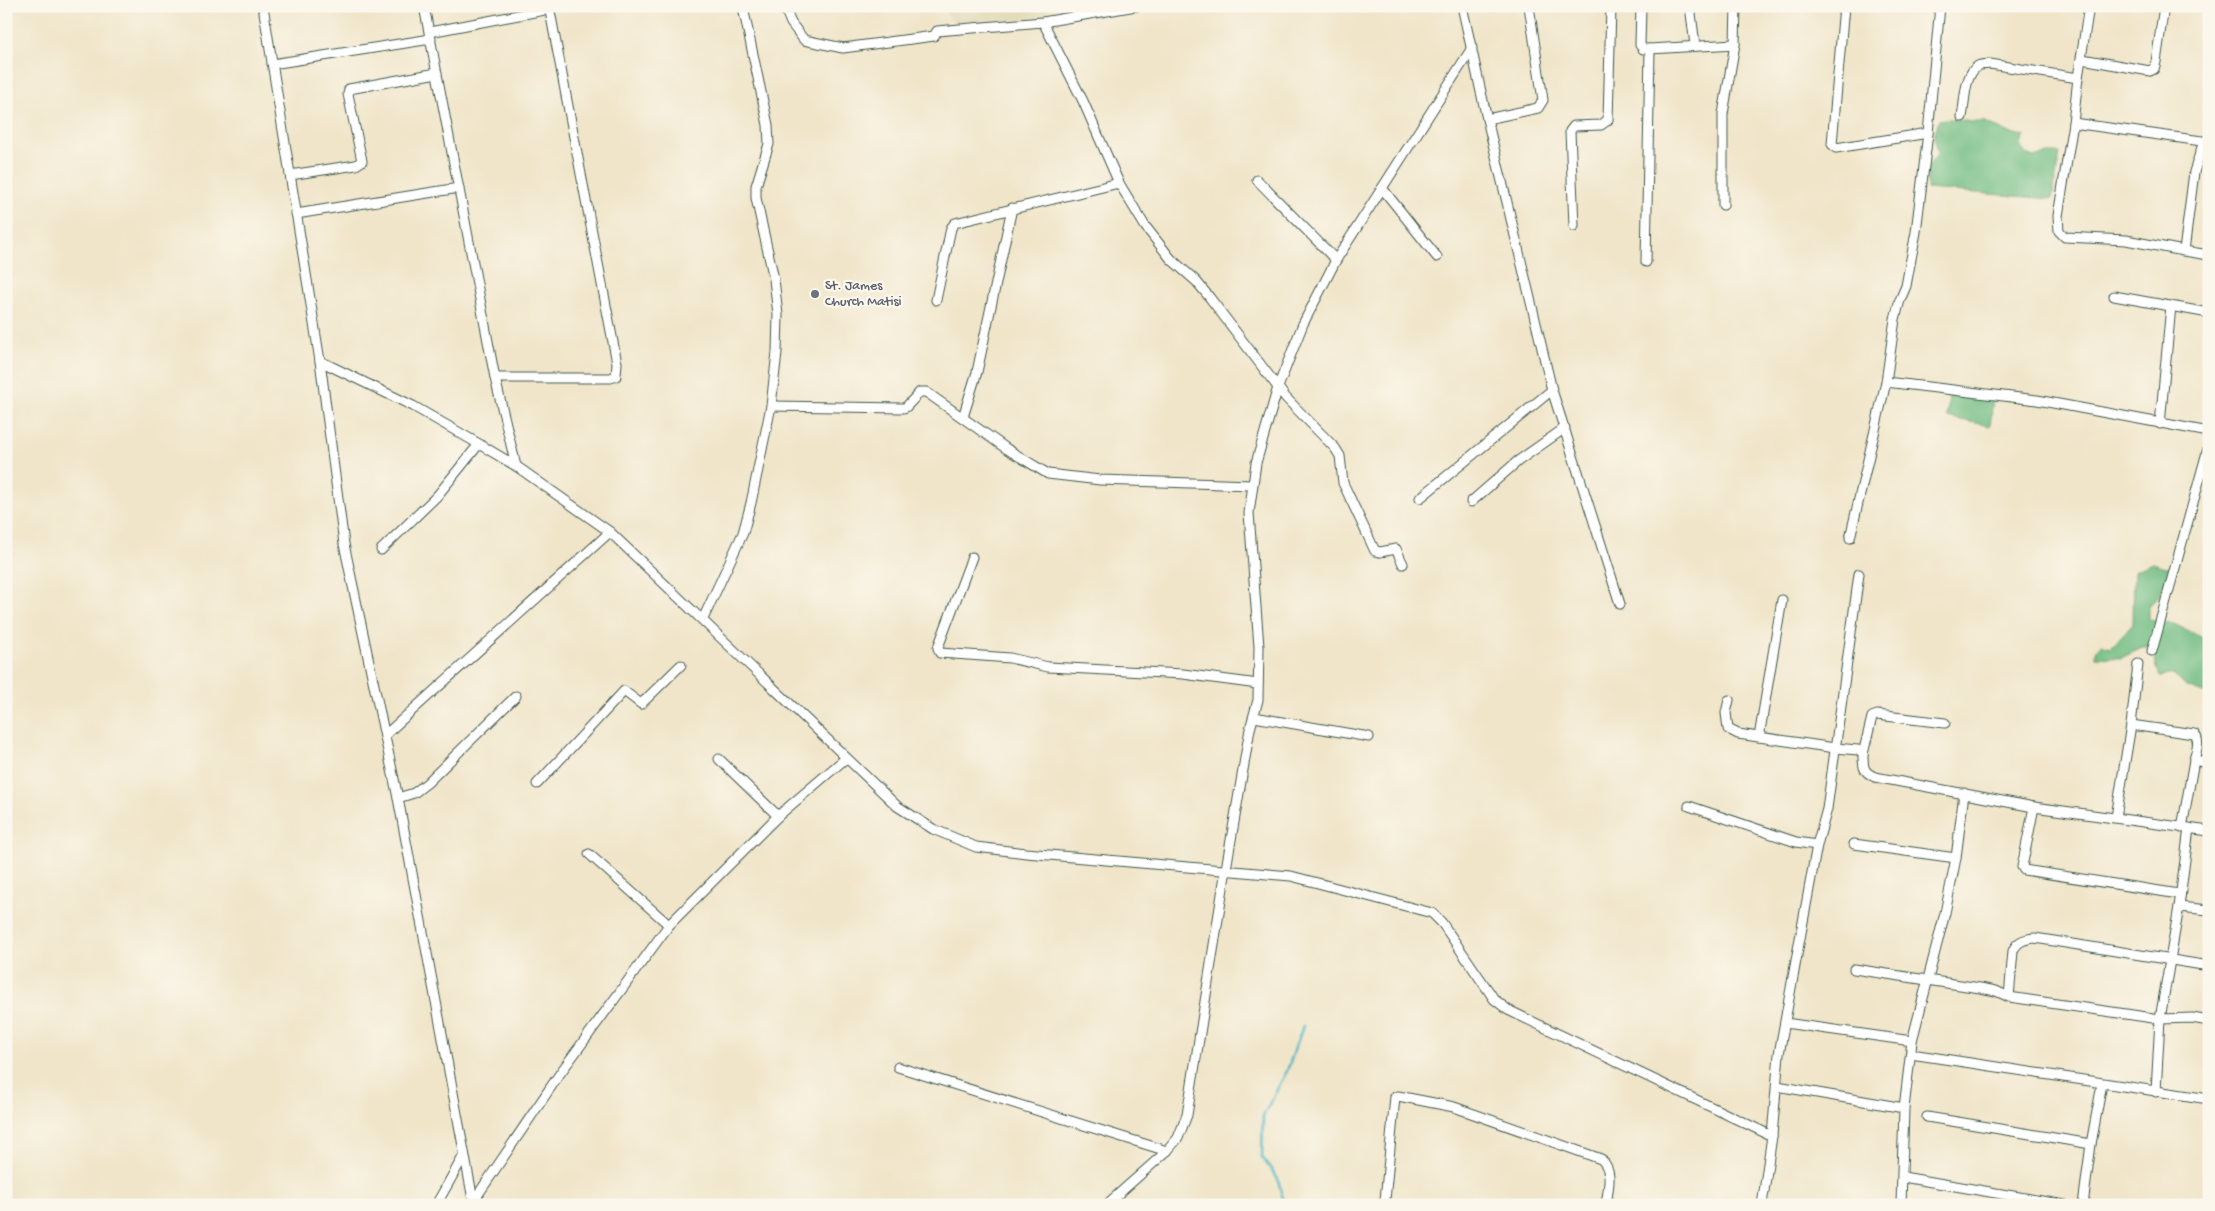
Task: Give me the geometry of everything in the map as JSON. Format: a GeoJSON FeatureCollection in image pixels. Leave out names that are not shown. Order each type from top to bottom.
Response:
{"type":"FeatureCollection","features":[{"type":"Feature","properties":{"kind":"street"},"geometry":{"type":"LineString","coordinates":[[263,6],[320,361],[344,544],[398,798],[473,1203]]}},
{"type":"Feature","properties":{"kind":"street"},"geometry":{"type":"LineString","coordinates":[[424,6],[495,378],[516,466]]}},
{"type":"Feature","properties":{"kind":"street"},"geometry":{"type":"LineString","coordinates":[[703,619],[742,533],[751,503],[770,406],[777,352],[778,315],[774,280],[756,198],[756,186],[769,144],[768,125],[744,12],[746,6]]}},
{"type":"Feature","properties":{"kind":"street"},"geometry":{"type":"LineString","coordinates":[[784,6],[791,23],[804,40],[843,48],[934,36],[937,31],[952,28],[1043,22],[1136,6]]}},
{"type":"Feature","properties":{"kind":"street"},"geometry":{"type":"LineString","coordinates":[[1462,6],[1552,390],[1620,604]]}},
{"type":"Feature","properties":{"kind":"street"},"geometry":{"type":"LineString","coordinates":[[1487,119],[1538,108],[1543,100],[1529,6]]}},
{"type":"Feature","properties":{"kind":"street"},"geometry":{"type":"LineString","coordinates":[[1574,226],[1570,131],[1574,126],[1601,125],[1608,120],[1611,6]]}},
{"type":"Feature","properties":{"kind":"street"},"geometry":{"type":"LineString","coordinates":[[1641,6],[1640,45],[1642,49],[1735,44]]}},
{"type":"Feature","properties":{"kind":"street"},"geometry":{"type":"LineString","coordinates":[[1690,6],[1695,45]]}},
{"type":"Feature","properties":{"kind":"street"},"geometry":{"type":"LineString","coordinates":[[1723,205],[1723,114],[1735,44],[1736,6]]}},
{"type":"Feature","properties":{"kind":"street"},"geometry":{"type":"LineString","coordinates":[[1844,6],[1832,144],[1836,148],[1928,134]]}},
{"type":"Feature","properties":{"kind":"street"},"geometry":{"type":"LineString","coordinates":[[1850,538],[1886,382],[1895,320],[1906,286],[1916,232],[1928,134],[1940,6]]}},
{"type":"Feature","properties":{"kind":"street"},"geometry":{"type":"LineString","coordinates":[[2089,6],[2058,216],[2059,231],[2065,238],[2126,240],[2209,255]]}},
{"type":"Feature","properties":{"kind":"street"},"geometry":{"type":"LineString","coordinates":[[2082,59],[2150,71],[2154,69],[2164,6]]}},
{"type":"Feature","properties":{"kind":"street"},"geometry":{"type":"LineString","coordinates":[[272,64],[430,36],[550,8],[618,372],[612,378],[495,378]]}},
{"type":"Feature","properties":{"kind":"street"},"geometry":{"type":"LineString","coordinates":[[1043,22],[1083,101],[1119,183],[1151,235],[1171,259],[1196,281],[1278,387],[1335,448],[1340,456],[1343,483],[1375,551],[1396,549],[1403,564]]}},
{"type":"Feature","properties":{"kind":"street"},"geometry":{"type":"LineString","coordinates":[[1106,1205],[1167,1152],[1178,1138],[1187,1115],[1226,869],[1258,700],[1259,647],[1249,513],[1256,463],[1278,387],[1303,324],[1336,260],[1472,48]]}},
{"type":"Feature","properties":{"kind":"street"},"geometry":{"type":"LineString","coordinates":[[1646,262],[1650,49]]}},
{"type":"Feature","properties":{"kind":"street"},"geometry":{"type":"LineString","coordinates":[[1962,117],[1968,81],[1973,71],[1979,65],[1990,64],[2078,78]]}},
{"type":"Feature","properties":{"kind":"street"},"geometry":{"type":"LineString","coordinates":[[290,176],[356,165],[362,161],[348,94],[349,89],[437,73]]}},
{"type":"Feature","properties":{"kind":"street"},"geometry":{"type":"LineString","coordinates":[[2073,123],[2206,141],[2194,172],[2184,251]]}},
{"type":"Feature","properties":{"kind":"street"},"geometry":{"type":"LineString","coordinates":[[1257,180],[1336,260]]}},
{"type":"Feature","properties":{"kind":"street"},"geometry":{"type":"LineString","coordinates":[[936,300],[951,228],[955,223],[1119,183]]}},
{"type":"Feature","properties":{"kind":"street"},"geometry":{"type":"LineString","coordinates":[[296,214],[459,188]]}},
{"type":"Feature","properties":{"kind":"street"},"geometry":{"type":"LineString","coordinates":[[1382,188],[1437,257]]}},
{"type":"Feature","properties":{"kind":"street"},"geometry":{"type":"LineString","coordinates":[[963,417],[977,372],[1012,208]]}},
{"type":"Feature","properties":{"kind":"street"},"geometry":{"type":"LineString","coordinates":[[2114,296],[2209,313]]}},
{"type":"Feature","properties":{"kind":"street"},"geometry":{"type":"LineString","coordinates":[[2160,424],[2171,306]]}},
{"type":"Feature","properties":{"kind":"street"},"geometry":{"type":"LineString","coordinates":[[320,361],[412,406],[479,444],[516,466],[610,532],[897,806],[933,829],[976,847],[1291,876],[1432,913],[1442,923],[1494,999],[1508,1010],[1772,1136]]}},
{"type":"Feature","properties":{"kind":"street"},"geometry":{"type":"LineString","coordinates":[[1886,382],[2037,400],[2209,432]]}},
{"type":"Feature","properties":{"kind":"street"},"geometry":{"type":"LineString","coordinates":[[1420,498],[1552,390]]}},
{"type":"Feature","properties":{"kind":"street"},"geometry":{"type":"LineString","coordinates":[[770,406],[903,408],[918,393],[923,392],[932,395],[1007,449],[1048,474],[1100,480],[1252,485]]}},
{"type":"Feature","properties":{"kind":"street"},"geometry":{"type":"LineString","coordinates":[[1471,502],[1518,461],[1565,428]]}},
{"type":"Feature","properties":{"kind":"street"},"geometry":{"type":"LineString","coordinates":[[381,550],[437,496],[479,444]]}},
{"type":"Feature","properties":{"kind":"street"},"geometry":{"type":"LineString","coordinates":[[2152,651],[2209,445]]}},
{"type":"Feature","properties":{"kind":"street"},"geometry":{"type":"LineString","coordinates":[[385,734],[610,532]]}},
{"type":"Feature","properties":{"kind":"street"},"geometry":{"type":"LineString","coordinates":[[972,557],[940,642],[938,648],[940,652],[1010,658],[1048,667],[1183,674],[1258,684]]}},
{"type":"Feature","properties":{"kind":"street"},"geometry":{"type":"LineString","coordinates":[[1762,1205],[1772,1136],[1779,1054],[1817,845],[1827,809],[1859,574]]}},
{"type":"Feature","properties":{"kind":"street"},"geometry":{"type":"LineString","coordinates":[[1759,737],[1782,600]]}},
{"type":"Feature","properties":{"kind":"street"},"geometry":{"type":"LineString","coordinates":[[2116,817],[2131,725],[2138,664]]}},
{"type":"Feature","properties":{"kind":"street"},"geometry":{"type":"LineString","coordinates":[[537,784],[624,691],[641,704],[681,665]]}},
{"type":"Feature","properties":{"kind":"street"},"geometry":{"type":"LineString","coordinates":[[398,798],[414,793],[427,783],[516,696]]}},
{"type":"Feature","properties":{"kind":"street"},"geometry":{"type":"LineString","coordinates":[[1729,700],[1726,713],[1728,729],[1738,734],[1858,750],[1863,754]]}},
{"type":"Feature","properties":{"kind":"street"},"geometry":{"type":"LineString","coordinates":[[1945,723],[1877,715],[1872,717],[1863,754],[1863,769],[1866,773],[1875,777],[2034,807],[2209,831]]}},
{"type":"Feature","properties":{"kind":"street"},"geometry":{"type":"LineString","coordinates":[[1254,717],[1368,737]]}},
{"type":"Feature","properties":{"kind":"street"},"geometry":{"type":"LineString","coordinates":[[2131,725],[2194,734],[2198,742],[2186,828],[2179,906],[2160,1019],[2156,1092]]}},
{"type":"Feature","properties":{"kind":"street"},"geometry":{"type":"LineString","coordinates":[[720,758],[778,816]]}},
{"type":"Feature","properties":{"kind":"street"},"geometry":{"type":"LineString","coordinates":[[473,1203],[561,1072],[669,925],[778,816],[846,758]]}},
{"type":"Feature","properties":{"kind":"street"},"geometry":{"type":"LineString","coordinates":[[2194,760],[2209,763]]}},
{"type":"Feature","properties":{"kind":"street"},"geometry":{"type":"LineString","coordinates":[[1901,1205],[1904,1108],[1912,1041],[1926,980],[1945,912],[1956,858],[1964,793]]}},
{"type":"Feature","properties":{"kind":"street"},"geometry":{"type":"LineString","coordinates":[[1689,806],[1796,842],[1817,845]]}},
{"type":"Feature","properties":{"kind":"street"},"geometry":{"type":"LineString","coordinates":[[2034,807],[2022,867],[2024,870],[2179,894]]}},
{"type":"Feature","properties":{"kind":"street"},"geometry":{"type":"LineString","coordinates":[[1854,844],[1956,858]]}},
{"type":"Feature","properties":{"kind":"street"},"geometry":{"type":"LineString","coordinates":[[588,854],[669,925]]}},
{"type":"Feature","properties":{"kind":"street"},"geometry":{"type":"LineString","coordinates":[[2179,906],[2209,910]]}},
{"type":"Feature","properties":{"kind":"street"},"geometry":{"type":"LineString","coordinates":[[2009,997],[2013,951],[2015,946],[2026,939],[2035,938],[2209,966]]}},
{"type":"Feature","properties":{"kind":"street"},"geometry":{"type":"LineString","coordinates":[[1854,970],[1996,991],[2009,997],[2160,1019],[2192,1018],[2209,1020]]}},
{"type":"Feature","properties":{"kind":"street"},"geometry":{"type":"LineString","coordinates":[[1785,1022],[1912,1041]]}},
{"type":"Feature","properties":{"kind":"street"},"geometry":{"type":"LineString","coordinates":[[1911,1054],[2209,1099]]}},
{"type":"Feature","properties":{"kind":"street"},"geometry":{"type":"LineString","coordinates":[[898,1067],[1167,1152]]}},
{"type":"Feature","properties":{"kind":"street"},"geometry":{"type":"LineString","coordinates":[[2083,1205],[2091,1144],[2102,1084]]}},
{"type":"Feature","properties":{"kind":"street"},"geometry":{"type":"LineString","coordinates":[[1777,1086],[1904,1108]]}},
{"type":"Feature","properties":{"kind":"street"},"geometry":{"type":"LineString","coordinates":[[1385,1200],[1395,1097],[1398,1096],[1454,1107],[1601,1159],[1608,1166],[1610,1177],[1606,1205]]}},
{"type":"Feature","properties":{"kind":"street"},"geometry":{"type":"LineString","coordinates":[[1927,1117],[2091,1144]]}},
{"type":"Feature","properties":{"kind":"street"},"geometry":{"type":"LineString","coordinates":[[436,1205],[464,1157]]}},
{"type":"Feature","properties":{"kind":"street"},"geometry":{"type":"LineString","coordinates":[[1902,1177],[2065,1205]]}},
{"type":"Feature","properties":{"kind":"shaded area"},"geometry":{"type":"Polygon","coordinates":[[[942,6],[1050,6],[1045,17],[958,27],[943,10],[942,6]]]}},
{"type":"Feature","properties":{"kind":"green space"},"geometry":{"type":"Polygon","coordinates":[[[1939,120],[1986,122],[2005,132],[2025,136],[2021,144],[2025,154],[2034,158],[2048,153],[2060,153],[2052,199],[1927,189],[1928,166],[1938,154],[1934,136],[1939,120]]]}},
{"type":"Feature","properties":{"kind":"green space"},"geometry":{"type":"Polygon","coordinates":[[[1949,394],[1993,399],[1990,426],[1947,417],[1949,394]]]}},
{"type":"Feature","properties":{"kind":"green space"},"geometry":{"type":"Polygon","coordinates":[[[2153,563],[2172,569],[2159,596],[2149,606],[2149,620],[2174,624],[2209,641],[2209,695],[2186,687],[2173,674],[2160,677],[2154,648],[2142,648],[2121,658],[2096,657],[2096,651],[2102,644],[2109,647],[2117,642],[2133,624],[2134,571],[2153,563]]]}},
{"type":"Feature","properties":{"kind":"waterway"},"geometry":{"type":"LineString","coordinates":[[1284,1205],[1278,1179],[1262,1157],[1263,1116],[1287,1071],[1303,1026]]}},
{"type":"Feature","properties":{"kind":"place","name":"St. James Church Matisi"},"geometry":{"type":"Point","coordinates":[815,294]}}]}
